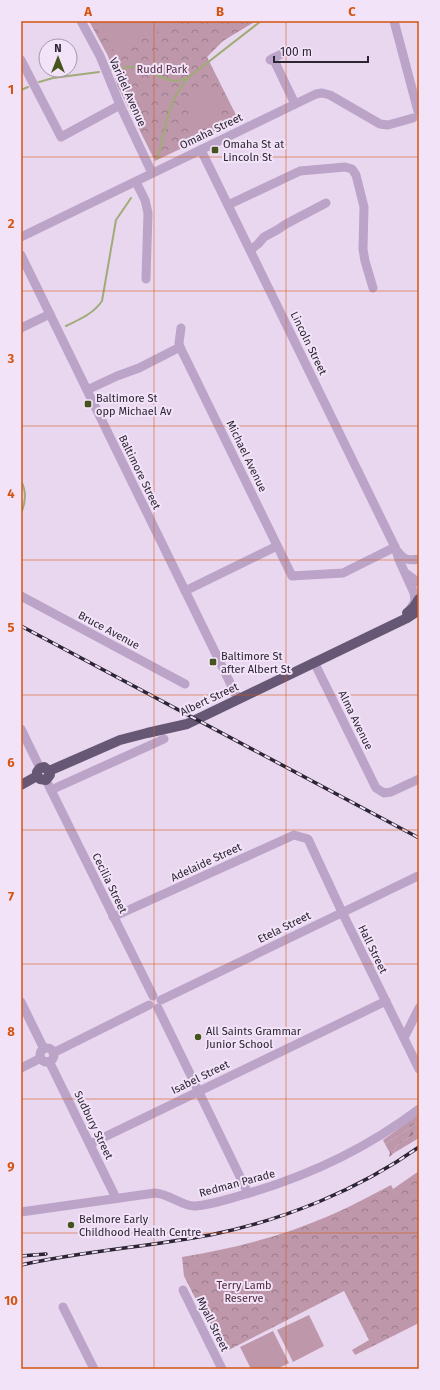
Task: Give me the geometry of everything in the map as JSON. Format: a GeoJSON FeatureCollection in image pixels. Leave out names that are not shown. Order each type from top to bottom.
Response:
{"type":"FeatureCollection","features":[{"type":"Feature","properties":{"kind":"main road","name":"Albert Street"},"geometry":{"type":"LineString","coordinates":[[21,785],[120,740],[187,724],[373,634],[414,611],[419,598]]}},
{"type":"Feature","properties":{"kind":"street","name":"Varidel Avenue"},"geometry":{"type":"LineString","coordinates":[[81,21],[100,56],[120,105],[152,173]]}},
{"type":"Feature","properties":{"kind":"street"},"geometry":{"type":"LineString","coordinates":[[394,21],[417,116]]}},
{"type":"Feature","properties":{"kind":"street"},"geometry":{"type":"LineString","coordinates":[[285,52],[272,59],[295,104]]}},
{"type":"Feature","properties":{"kind":"street"},"geometry":{"type":"LineString","coordinates":[[21,60],[61,137],[120,105]]}},
{"type":"Feature","properties":{"kind":"street","name":"Omaha Street"},"geometry":{"type":"LineString","coordinates":[[21,237],[316,94],[322,93],[330,95],[380,124],[388,125],[417,116]]}},
{"type":"Feature","properties":{"kind":"street","name":"Lincoln Street"},"geometry":{"type":"LineString","coordinates":[[201,150],[395,547],[415,597],[414,611]]}},
{"type":"Feature","properties":{"kind":"street"},"geometry":{"type":"LineString","coordinates":[[228,205],[300,170],[345,167],[352,169],[355,173],[364,207],[363,248],[365,261],[373,288]]}},
{"type":"Feature","properties":{"kind":"street"},"geometry":{"type":"LineString","coordinates":[[136,182],[145,200],[148,214],[146,279]]}},
{"type":"Feature","properties":{"kind":"street"},"geometry":{"type":"LineString","coordinates":[[250,250],[264,237],[326,204]]}},
{"type":"Feature","properties":{"kind":"street","name":"Baltimore Street"},"geometry":{"type":"LineString","coordinates":[[21,255],[238,699]]}},
{"type":"Feature","properties":{"kind":"street"},"geometry":{"type":"LineString","coordinates":[[21,328],[50,314]]}},
{"type":"Feature","properties":{"kind":"street","name":"Michael Avenue"},"geometry":{"type":"LineString","coordinates":[[181,328],[179,342],[180,347],[292,576],[343,573],[395,547]]}},
{"type":"Feature","properties":{"kind":"street"},"geometry":{"type":"LineString","coordinates":[[87,390],[117,376],[139,368],[180,347]]}},
{"type":"Feature","properties":{"kind":"street"},"geometry":{"type":"LineString","coordinates":[[185,591],[277,546]]}},
{"type":"Feature","properties":{"kind":"street","name":"Lincoln Street"},"geometry":{"type":"LineString","coordinates":[[395,547],[401,556],[406,559],[419,559]]}},
{"type":"Feature","properties":{"kind":"street"},"geometry":{"type":"LineString","coordinates":[[404,572],[419,583]]}},
{"type":"Feature","properties":{"kind":"street","name":"Bruce Avenue"},"geometry":{"type":"LineString","coordinates":[[21,596],[185,684]]}},
{"type":"Feature","properties":{"kind":"street","name":"Alma Avenue"},"geometry":{"type":"LineString","coordinates":[[314,662],[376,788],[384,793],[391,792],[419,779]]}},
{"type":"Feature","properties":{"kind":"street","name":"Cecilia Street"},"geometry":{"type":"LineString","coordinates":[[21,729],[248,1193]]}},
{"type":"Feature","properties":{"kind":"street"},"geometry":{"type":"LineString","coordinates":[[51,790],[164,739]]}},
{"type":"Feature","properties":{"kind":"street","name":"Adelaide Street"},"geometry":{"type":"LineString","coordinates":[[114,917],[294,835],[308,839]]}},
{"type":"Feature","properties":{"kind":"street","name":"Hall Street"},"geometry":{"type":"LineString","coordinates":[[308,839],[419,1069]]}},
{"type":"Feature","properties":{"kind":"street","name":"Etela Street"},"geometry":{"type":"LineString","coordinates":[[21,1068],[418,876]]}},
{"type":"Feature","properties":{"kind":"street","name":"Isabel Street"},"geometry":{"type":"LineString","coordinates":[[90,1144],[386,1001]]}},
{"type":"Feature","properties":{"kind":"street","name":"Sudbury Street"},"geometry":{"type":"LineString","coordinates":[[21,1002],[116,1198]]}},
{"type":"Feature","properties":{"kind":"street"},"geometry":{"type":"LineString","coordinates":[[404,1038],[419,1008]]}},
{"type":"Feature","properties":{"kind":"street","name":"Redman Parade"},"geometry":{"type":"LineString","coordinates":[[21,1212],[155,1193],[196,1206],[248,1193],[284,1182],[343,1155],[374,1139],[419,1109]]}},
{"type":"Feature","properties":{"kind":"street","name":"Myall Street"},"geometry":{"type":"LineString","coordinates":[[183,1290],[222,1369]]}},
{"type":"Feature","properties":{"kind":"street"},"geometry":{"type":"LineString","coordinates":[[63,1307],[94,1369]]}},
{"type":"Feature","properties":{"kind":"green space","name":"Rudd Park"},"geometry":{"type":"Polygon","coordinates":[[[89,21],[256,21],[223,41],[207,57],[239,121],[155,161],[118,87],[108,56],[89,21]]]}},
{"type":"Feature","properties":{"kind":"green space"},"geometry":{"type":"Polygon","coordinates":[[[97,21],[177,21],[115,54],[97,21]]]}},
{"type":"Feature","properties":{"kind":"green space"},"geometry":{"type":"Polygon","coordinates":[[[191,90],[222,95],[218,127],[187,122],[191,90]]]}},
{"type":"Feature","properties":{"kind":"green space"},"geometry":{"type":"Polygon","coordinates":[[[419,1114],[419,1122],[385,1144],[383,1140],[419,1114]]]}},
{"type":"Feature","properties":{"kind":"green space"},"geometry":{"type":"Polygon","coordinates":[[[419,1122],[419,1131],[396,1146],[394,1153],[389,1157],[390,1153],[385,1144],[419,1122]]]}},
{"type":"Feature","properties":{"kind":"green space"},"geometry":{"type":"Polygon","coordinates":[[[419,1131],[419,1138],[394,1153],[396,1146],[419,1131]]]}},
{"type":"Feature","properties":{"kind":"green space","name":"Terry Lamb Reserve"},"geometry":{"type":"Polygon","coordinates":[[[419,1171],[419,1323],[355,1355],[352,1350],[369,1340],[344,1291],[223,1353],[184,1276],[182,1257],[239,1246],[313,1223],[339,1212],[391,1185],[393,1189],[419,1171]]]}},
{"type":"Feature","properties":{"kind":"green space"},"geometry":{"type":"Polygon","coordinates":[[[309,1315],[324,1346],[293,1362],[277,1330],[309,1315]]]}},
{"type":"Feature","properties":{"kind":"green space"},"geometry":{"type":"Polygon","coordinates":[[[273,1331],[289,1363],[277,1369],[251,1369],[240,1347],[273,1331]]]}},
{"type":"Feature","properties":{"kind":"waterway"},"geometry":{"type":"LineString","coordinates":[[112,70],[136,67],[169,80],[182,80],[189,77],[261,21]]}},
{"type":"Feature","properties":{"kind":"waterway"},"geometry":{"type":"LineString","coordinates":[[39,82],[53,78],[99,72]]}},
{"type":"Feature","properties":{"kind":"waterway"},"geometry":{"type":"LineString","coordinates":[[158,158],[168,115],[176,95],[188,78]]}},
{"type":"Feature","properties":{"kind":"waterway"},"geometry":{"type":"LineString","coordinates":[[21,90],[28,87]]}},
{"type":"Feature","properties":{"kind":"waterway"},"geometry":{"type":"LineString","coordinates":[[66,326],[90,313],[102,301],[116,220],[131,198]]}},
{"type":"Feature","properties":{"kind":"waterway"},"geometry":{"type":"LineString","coordinates":[[21,481],[25,497],[21,513]]}},
{"type":"Feature","properties":{"kind":"railway"},"geometry":{"type":"LineString","coordinates":[[21,626],[419,838]]}},
{"type":"Feature","properties":{"kind":"railway"},"geometry":{"type":"LineString","coordinates":[[21,1265],[68,1256],[210,1235],[265,1221],[293,1212],[346,1190],[396,1163],[419,1147]]}},
{"type":"Feature","properties":{"kind":"railway"},"geometry":{"type":"LineString","coordinates":[[21,1256],[46,1254]]}},
{"type":"Feature","properties":{"kind":"place","name":"Omaha St at Lincoln St"},"geometry":{"type":"Point","coordinates":[215,150]}},
{"type":"Feature","properties":{"kind":"place","name":"Baltimore St opp Michael Av"},"geometry":{"type":"Point","coordinates":[88,404]}},
{"type":"Feature","properties":{"kind":"place","name":"Baltimore St after Albert St"},"geometry":{"type":"Point","coordinates":[213,662]}},
{"type":"Feature","properties":{"kind":"place","name":"All Saints Grammar Junior School"},"geometry":{"type":"Point","coordinates":[198,1037]}},
{"type":"Feature","properties":{"kind":"place","name":"Belmore Early Childhood Health Centre"},"geometry":{"type":"Point","coordinates":[71,1225]}}]}
